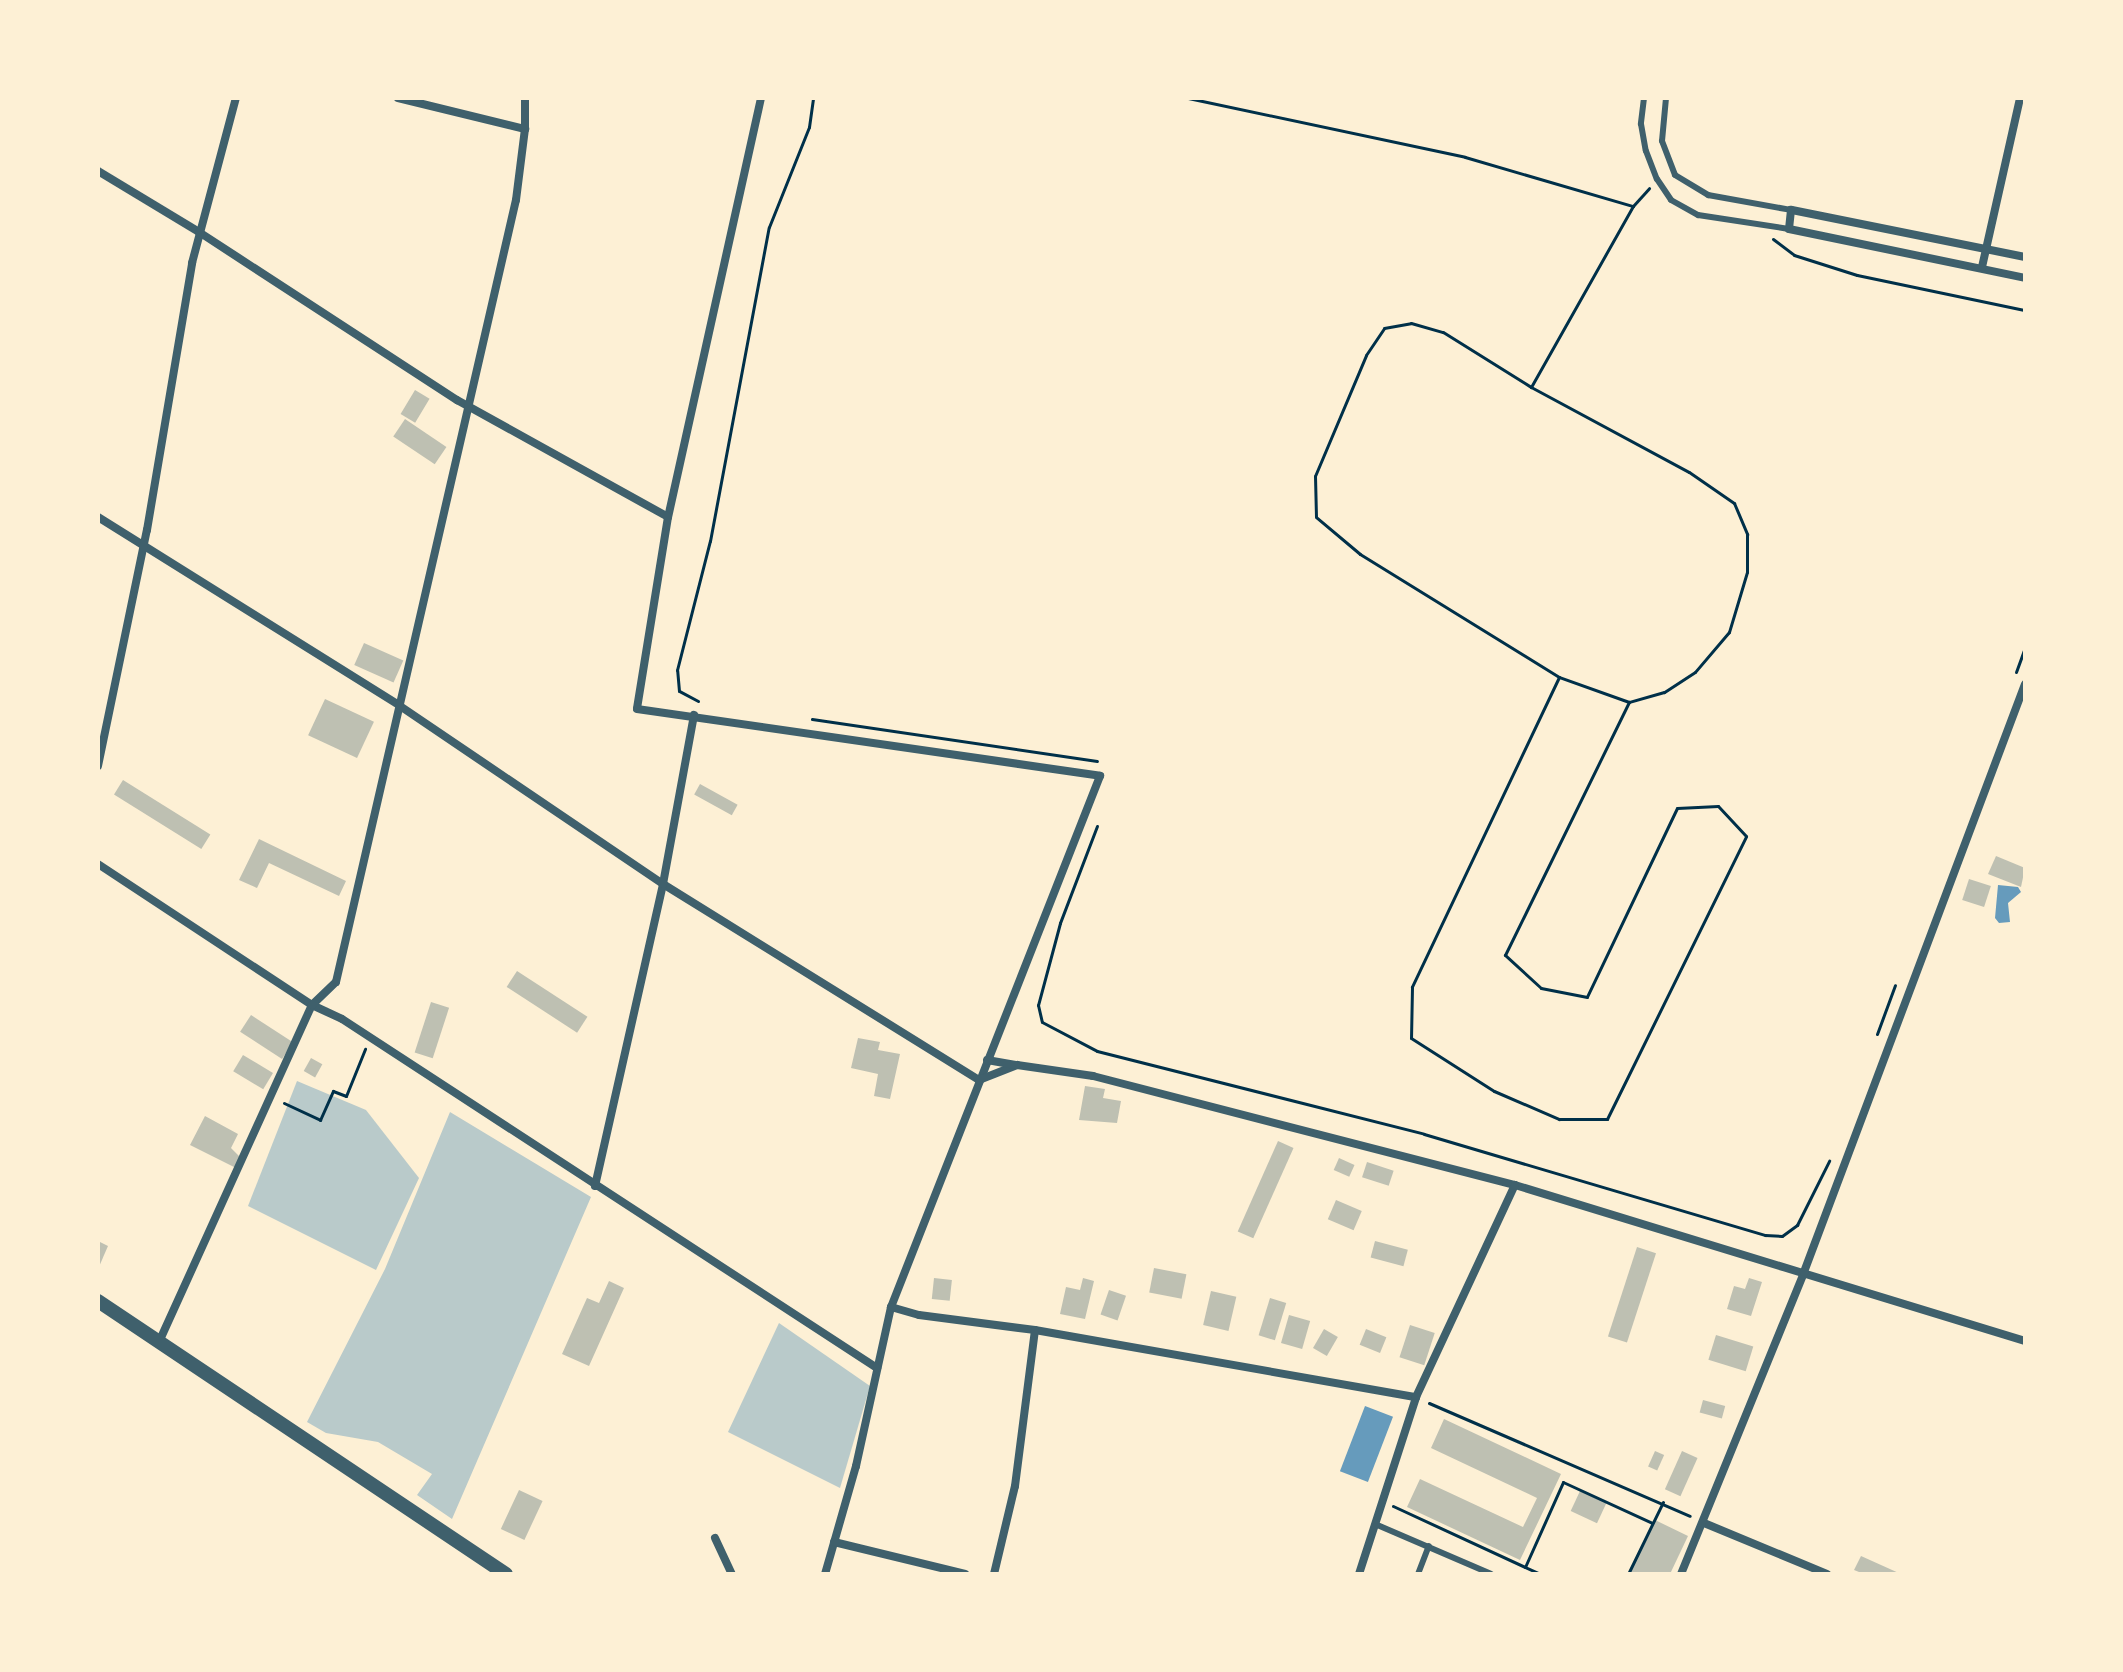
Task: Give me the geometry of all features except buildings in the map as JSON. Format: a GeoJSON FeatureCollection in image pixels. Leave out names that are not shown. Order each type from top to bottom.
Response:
{"type":"FeatureCollection","features":[{"type":"Feature","properties":{"kind":"street"},"geometry":{"type":"LineString","coordinates":[[98,766],[143,546],[199,232],[236,98]]}},
{"type":"Feature","properties":{"kind":"street"},"geometry":{"type":"LineString","coordinates":[[398,98],[525,129]]}},
{"type":"Feature","properties":{"kind":"street"},"geometry":{"type":"LineString","coordinates":[[159,1342],[312,1005],[336,982],[516,200],[525,129],[525,98]]}},
{"type":"Feature","properties":{"kind":"street"},"geometry":{"type":"LineString","coordinates":[[761,98],[668,517],[637,709],[1100,776],[891,1307],[856,1466],[825,1574]]}},
{"type":"Feature","properties":{"kind":"street"},"geometry":{"type":"LineString","coordinates":[[1982,267],[2020,98]]}},
{"type":"Feature","properties":{"kind":"street"},"geometry":{"type":"LineString","coordinates":[[98,171],[199,232],[468,406],[668,517]]}},
{"type":"Feature","properties":{"kind":"street"},"geometry":{"type":"LineString","coordinates":[[2025,257],[1791,210],[1789,229],[2025,278]]}},
{"type":"Feature","properties":{"kind":"street"},"geometry":{"type":"LineString","coordinates":[[98,517],[400,706],[663,884],[979,1080]]}},
{"type":"Feature","properties":{"kind":"street"},"geometry":{"type":"LineString","coordinates":[[1681,1574],[1804,1272],[2025,684]]}},
{"type":"Feature","properties":{"kind":"street"},"geometry":{"type":"LineString","coordinates":[[595,1186],[663,884],[694,715]]}},
{"type":"Feature","properties":{"kind":"street"},"geometry":{"type":"LineString","coordinates":[[98,864],[312,1005],[342,1019],[877,1368]]}},
{"type":"Feature","properties":{"kind":"street"},"geometry":{"type":"LineString","coordinates":[[987,1060],[1093,1076],[1515,1185],[2025,1341]]}},
{"type":"Feature","properties":{"kind":"street"},"geometry":{"type":"LineString","coordinates":[[979,1080],[1017,1065]]}},
{"type":"Feature","properties":{"kind":"street"},"geometry":{"type":"LineString","coordinates":[[1359,1574],[1416,1397],[1515,1185]]}},
{"type":"Feature","properties":{"kind":"street"},"geometry":{"type":"LineString","coordinates":[[98,1301],[506,1574]]}},
{"type":"Feature","properties":{"kind":"street"},"geometry":{"type":"LineString","coordinates":[[891,1307],[919,1315],[1035,1330],[1416,1397]]}},
{"type":"Feature","properties":{"kind":"street"},"geometry":{"type":"LineString","coordinates":[[994,1574],[1015,1486],[1035,1330]]}},
{"type":"Feature","properties":{"kind":"street"},"geometry":{"type":"LineString","coordinates":[[1704,1523],[1827,1574]]}},
{"type":"Feature","properties":{"kind":"street"},"geometry":{"type":"LineString","coordinates":[[715,1538],[732,1574]]}},
{"type":"Feature","properties":{"kind":"street"},"geometry":{"type":"LineString","coordinates":[[834,1542],[965,1574]]}},
{"type":"Feature","properties":{"kind":"lane"},"geometry":{"type":"LineString","coordinates":[[1644,98],[1641,124],[1657,179],[1671,200],[1698,215],[1789,229]]}},
{"type":"Feature","properties":{"kind":"lane"},"geometry":{"type":"LineString","coordinates":[[1666,98],[1662,141],[1675,175],[1708,195],[1791,210]]}},
{"type":"Feature","properties":{"kind":"lane"},"geometry":{"type":"LineString","coordinates":[[1375,1524],[1491,1574]]}},
{"type":"Feature","properties":{"kind":"lane"},"geometry":{"type":"LineString","coordinates":[[1418,1574],[1429,1546]]}},
{"type":"Feature","properties":{"kind":"path"},"geometry":{"type":"LineString","coordinates":[[704,704],[679,691],[677,670],[710,541],[769,227],[809,127],[813,98]]}},
{"type":"Feature","properties":{"kind":"path"},"geometry":{"type":"LineString","coordinates":[[1188,98],[1465,157],[1633,206]]}},
{"type":"Feature","properties":{"kind":"path"},"geometry":{"type":"LineString","coordinates":[[1531,387],[1633,206],[1657,179]]}},
{"type":"Feature","properties":{"kind":"path"},"geometry":{"type":"LineString","coordinates":[[1763,226],[1775,241],[1794,255],[1857,275],[2025,310]]}},
{"type":"Feature","properties":{"kind":"path"},"geometry":{"type":"LineString","coordinates":[[1411,323],[1443,332],[1531,387],[1625,435],[1734,503],[1747,534],[1747,572],[1729,632],[1695,672],[1664,692],[1629,702],[1559,677],[1360,554],[1316,517],[1315,476],[1366,355],[1384,328],[1411,323]]}},
{"type":"Feature","properties":{"kind":"path"},"geometry":{"type":"LineString","coordinates":[[2016,673],[2025,647]]}},
{"type":"Feature","properties":{"kind":"path"},"geometry":{"type":"LineString","coordinates":[[1559,677],[1412,987],[1411,1038],[1494,1091],[1559,1119],[1607,1119],[1746,836],[1718,806],[1677,808],[1587,997],[1541,988],[1505,955],[1629,702]]}},
{"type":"Feature","properties":{"kind":"path"},"geometry":{"type":"LineString","coordinates":[[798,717],[1082,756],[1101,762]]}},
{"type":"Feature","properties":{"kind":"path"},"geometry":{"type":"LineString","coordinates":[[1099,821],[1060,923],[1038,1005],[1042,1022],[1097,1051],[1424,1134],[1765,1235],[1782,1236],[1797,1225],[1833,1153]]}},
{"type":"Feature","properties":{"kind":"path"},"geometry":{"type":"LineString","coordinates":[[1876,1037],[1898,978]]}},
{"type":"Feature","properties":{"kind":"path"},"geometry":{"type":"LineString","coordinates":[[270,1096],[320,1120],[333,1091],[346,1096],[370,1038]]}},
{"type":"Feature","properties":{"kind":"path"},"geometry":{"type":"LineString","coordinates":[[1416,1397],[1663,1502],[1704,1523]]}},
{"type":"Feature","properties":{"kind":"path"},"geometry":{"type":"LineString","coordinates":[[1525,1567],[1563,1482],[1652,1523]]}},
{"type":"Feature","properties":{"kind":"path"},"geometry":{"type":"LineString","coordinates":[[1383,1501],[1540,1574]]}},
{"type":"Feature","properties":{"kind":"path"},"geometry":{"type":"LineString","coordinates":[[1628,1574],[1663,1502]]}},
{"type":"Feature","properties":{"kind":"shaded area"},"geometry":{"type":"Polygon","coordinates":[[[297,1081],[366,1110],[419,1178],[376,1270],[248,1206],[297,1081]]]}},
{"type":"Feature","properties":{"kind":"shaded area"},"geometry":{"type":"Polygon","coordinates":[[[450,1112],[591,1197],[452,1519],[417,1495],[432,1474],[378,1442],[326,1433],[307,1422],[385,1269],[450,1112]]]}},
{"type":"Feature","properties":{"kind":"shaded area"},"geometry":{"type":"Polygon","coordinates":[[[779,1323],[870,1386],[840,1488],[728,1432],[779,1323]]]}},
{"type":"Feature","properties":{"kind":"water"},"geometry":{"type":"Polygon","coordinates":[[[1998,885],[2018,887],[2021,892],[2008,903],[2010,922],[1999,923],[1995,918],[1998,885]]]}},
{"type":"Feature","properties":{"kind":"water"},"geometry":{"type":"Polygon","coordinates":[[[1365,1406],[1393,1417],[1368,1482],[1340,1471],[1365,1406]]]}}]}
